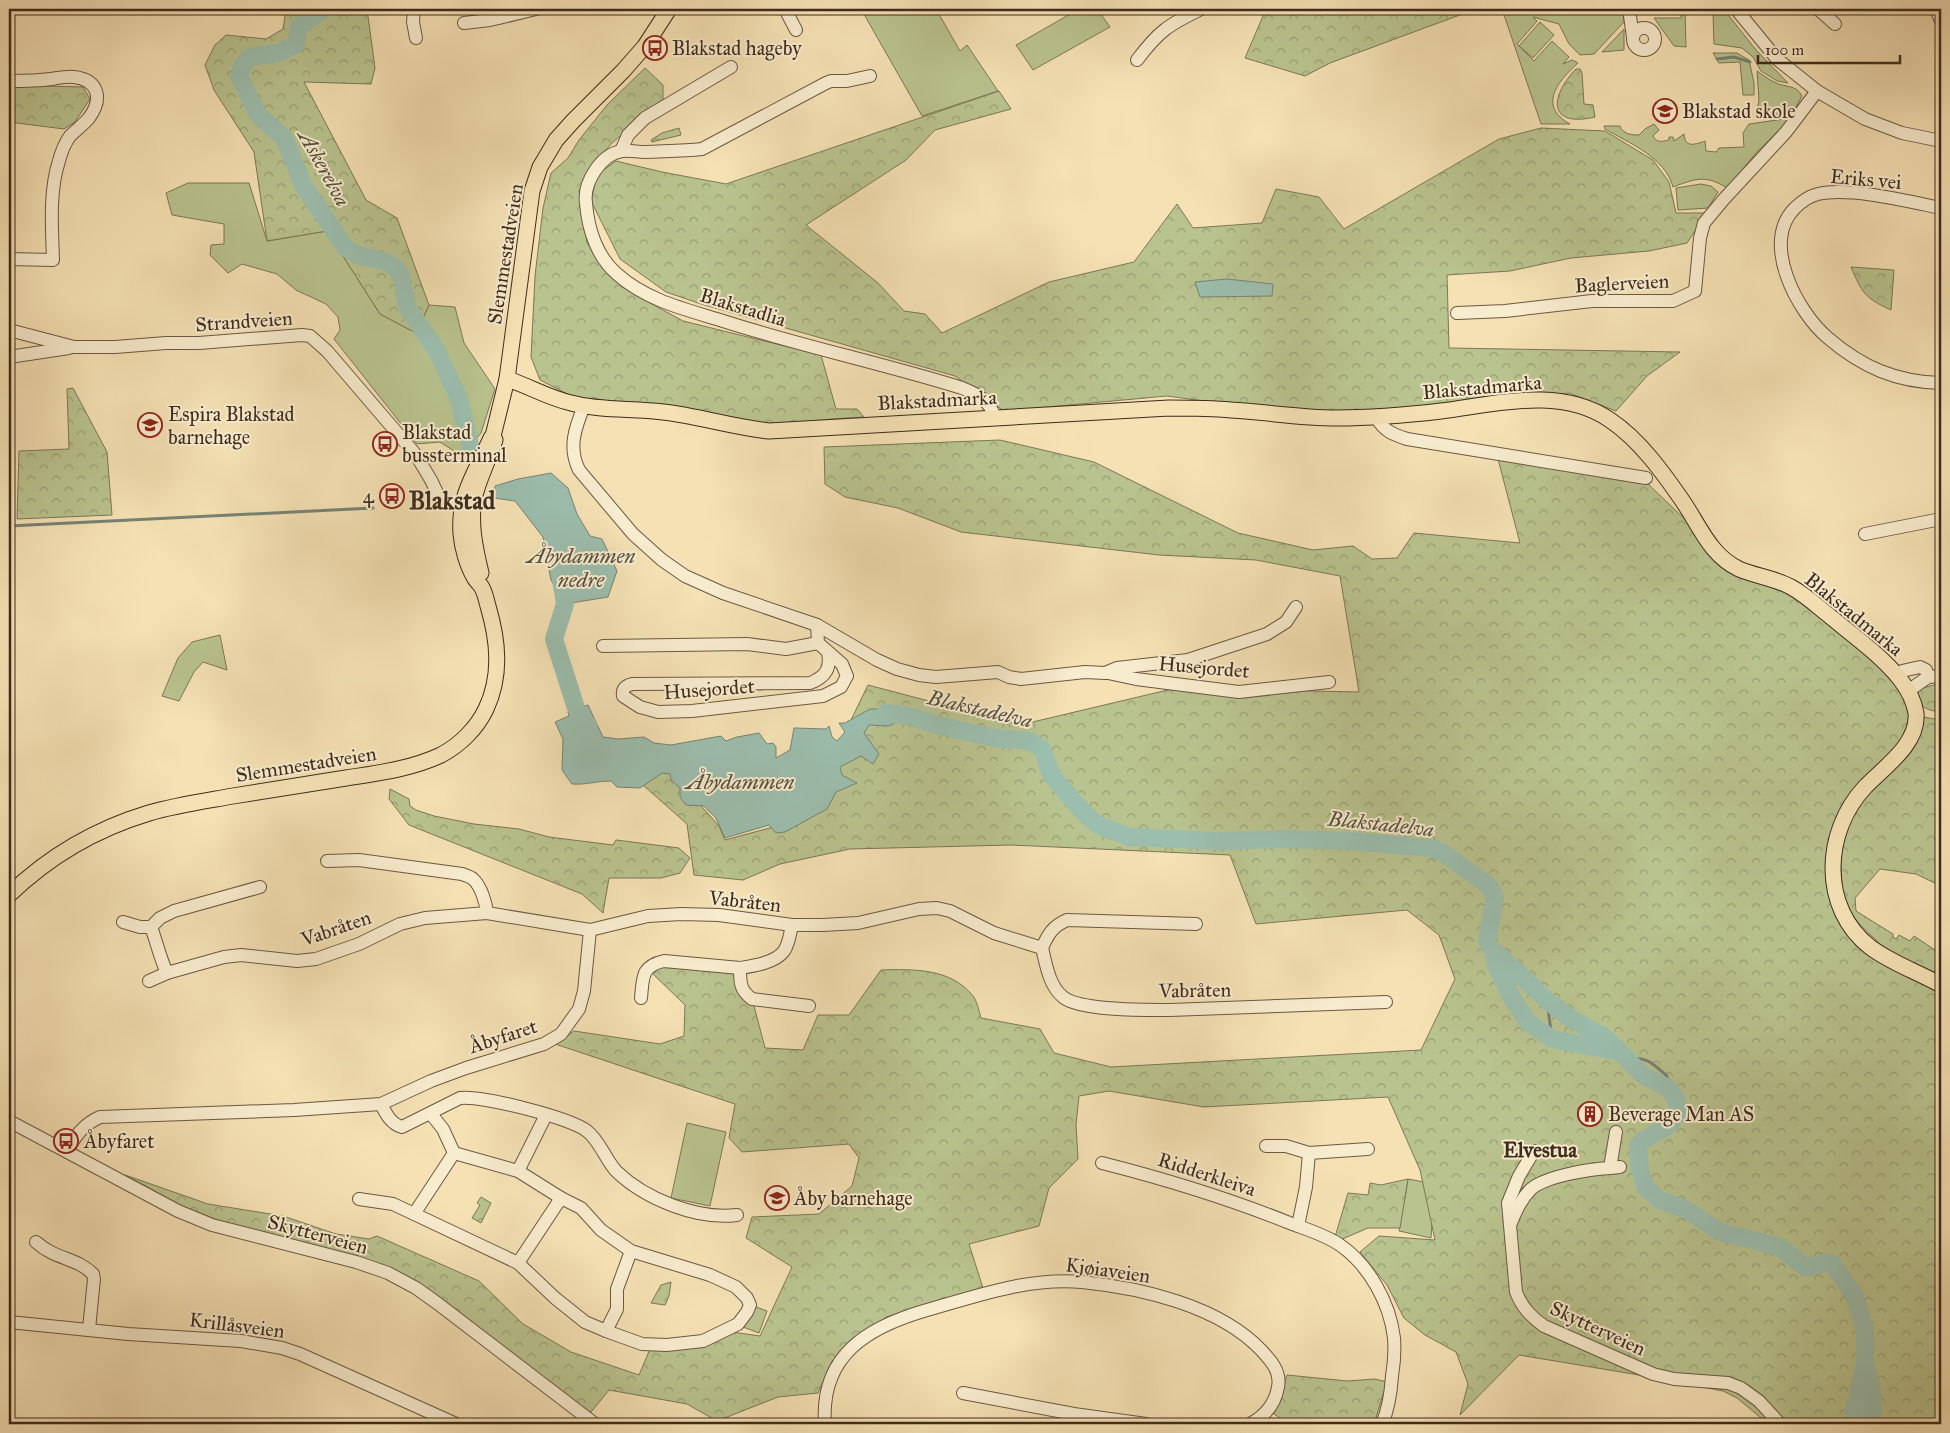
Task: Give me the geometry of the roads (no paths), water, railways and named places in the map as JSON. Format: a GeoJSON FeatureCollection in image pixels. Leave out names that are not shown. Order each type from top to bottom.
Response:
{"type":"FeatureCollection","features":[{"type":"Feature","properties":{"kind":"main road","name":"Slemmestadveien"},"geometry":{"type":"LineString","coordinates":[[638,53],[640,43],[660,9]]}},
{"type":"Feature","properties":{"kind":"main road","name":"Slemmestadveien"},"geometry":{"type":"LineString","coordinates":[[9,895],[29,876],[69,849],[110,828],[148,813],[189,803],[391,770],[422,763],[453,748],[482,717],[492,694],[496,678],[497,644],[492,618],[481,586],[482,576],[466,503],[478,486],[495,440],[494,436],[507,380],[532,191],[540,167],[556,140],[623,71],[654,34],[669,9]]}},
{"type":"Feature","properties":{"kind":"main road","name":"Blakstadmarka"},"geometry":{"type":"LineString","coordinates":[[507,380],[584,406],[670,412],[722,424],[769,431],[995,417],[1202,408],[1318,418],[1376,417],[1533,400],[1567,402],[1596,412],[1609,419],[1629,435],[1685,505],[1717,553],[1740,569],[1790,586],[1859,640],[1895,674],[1908,691],[1916,714],[1914,727],[1904,747],[1864,788],[1847,813],[1833,857],[1834,886],[1838,904],[1844,918],[1864,942],[1878,952],[1941,985]]}},
{"type":"Feature","properties":{"kind":"street"},"geometry":{"type":"LineString","coordinates":[[414,9],[413,22],[416,38]]}},
{"type":"Feature","properties":{"kind":"street"},"geometry":{"type":"LineString","coordinates":[[464,23],[490,20],[536,9]]}},
{"type":"Feature","properties":{"kind":"street"},"geometry":{"type":"LineString","coordinates":[[785,9],[796,30]]}},
{"type":"Feature","properties":{"kind":"street"},"geometry":{"type":"LineString","coordinates":[[1137,60],[1155,37],[1171,24],[1201,9]]}},
{"type":"Feature","properties":{"kind":"street"},"geometry":{"type":"LineString","coordinates":[[1629,9],[1633,37]]}},
{"type":"Feature","properties":{"kind":"street"},"geometry":{"type":"LineString","coordinates":[[1736,9],[1777,59],[1817,91],[1866,119],[1902,133],[1941,141]]}},
{"type":"Feature","properties":{"kind":"street"},"geometry":{"type":"LineString","coordinates":[[1818,9],[1835,24]]}},
{"type":"Feature","properties":{"kind":"street"},"geometry":{"type":"LineString","coordinates":[[1936,9],[1941,21]]}},
{"type":"Feature","properties":{"kind":"street","name":"Blakstadlia"},"geometry":{"type":"LineString","coordinates":[[731,67],[645,118],[628,135],[621,151],[611,156],[594,173],[585,199],[586,212],[601,255],[616,273],[635,288],[661,301],[744,328],[962,388],[977,394],[992,409],[995,417]]}},
{"type":"Feature","properties":{"kind":"street"},"geometry":{"type":"LineString","coordinates":[[9,81],[72,76],[92,85],[97,92],[98,101],[96,108],[82,128],[70,136],[58,162],[54,182],[53,260],[9,258]]}},
{"type":"Feature","properties":{"kind":"street"},"geometry":{"type":"LineString","coordinates":[[621,151],[682,151],[702,149],[826,83],[870,76]]}},
{"type":"Feature","properties":{"kind":"street","name":"Baglerveien"},"geometry":{"type":"LineString","coordinates":[[1457,313],[1505,311],[1592,301],[1672,301],[1695,291],[1700,238],[1704,223],[1786,132],[1817,91]]}},
{"type":"Feature","properties":{"kind":"street","name":"Eriks vei"},"geometry":{"type":"LineString","coordinates":[[1941,208],[1836,191],[1815,195],[1791,212],[1785,221],[1780,246],[1789,283],[1803,309],[1826,337],[1858,360],[1878,371],[1904,380],[1941,384]]}},
{"type":"Feature","properties":{"kind":"street","name":"Strandveien"},"geometry":{"type":"LineString","coordinates":[[9,330],[74,347],[199,344],[292,335],[310,336],[327,351],[416,455],[432,480],[438,494],[448,494],[466,503]]}},
{"type":"Feature","properties":{"kind":"street"},"geometry":{"type":"LineString","coordinates":[[9,357],[74,347]]}},
{"type":"Feature","properties":{"kind":"street","name":"Husejordet"},"geometry":{"type":"LineString","coordinates":[[584,406],[572,449],[574,460],[579,470],[633,534],[662,560],[684,576],[723,593],[817,625],[877,660],[897,669],[936,677],[998,672],[1009,677],[1021,678],[1105,672],[1136,679],[1239,692],[1330,682]]}},
{"type":"Feature","properties":{"kind":"street"},"geometry":{"type":"LineString","coordinates":[[1376,417],[1389,433],[1407,439],[1646,478]]}},
{"type":"Feature","properties":{"kind":"street"},"geometry":{"type":"LineString","coordinates":[[1865,534],[1941,519]]}},
{"type":"Feature","properties":{"kind":"street","name":"Husejordet"},"geometry":{"type":"LineString","coordinates":[[1105,672],[1117,668],[1188,660],[1215,652],[1277,629],[1286,622],[1296,607]]}},
{"type":"Feature","properties":{"kind":"street"},"geometry":{"type":"LineString","coordinates":[[817,625],[818,643]]}},
{"type":"Feature","properties":{"kind":"street","name":"Husejordet"},"geometry":{"type":"LineString","coordinates":[[603,646],[747,644],[786,649],[818,643],[842,664],[847,676],[841,687],[823,696],[692,711],[658,712],[640,707],[624,696],[623,691],[626,686],[632,684],[810,683],[825,675],[830,660],[828,652]]}},
{"type":"Feature","properties":{"kind":"street"},"geometry":{"type":"LineString","coordinates":[[1902,672],[1920,667],[1935,676],[1908,691]]}},
{"type":"Feature","properties":{"kind":"street"},"geometry":{"type":"LineString","coordinates":[[327,861],[360,860],[462,874],[473,879],[487,905],[487,913]]}},
{"type":"Feature","properties":{"kind":"street"},"geometry":{"type":"LineString","coordinates":[[151,928],[160,918],[174,911],[260,887]]}},
{"type":"Feature","properties":{"kind":"street","name":"Vabråten"},"geometry":{"type":"LineString","coordinates":[[149,981],[167,973],[224,957],[316,959],[359,944],[400,924],[440,916],[487,913],[590,930],[648,916],[681,914],[719,915],[792,925],[858,922],[919,909],[937,908],[950,912],[994,933],[1042,948],[1052,983],[1062,997],[1082,1005],[1137,1010],[1170,1010],[1386,1002]]}},
{"type":"Feature","properties":{"kind":"street"},"geometry":{"type":"LineString","coordinates":[[1042,948],[1050,932],[1057,925],[1067,920],[1196,924]]}},
{"type":"Feature","properties":{"kind":"street"},"geometry":{"type":"LineString","coordinates":[[122,922],[151,928]]}},
{"type":"Feature","properties":{"kind":"street","name":"Vabråten"},"geometry":{"type":"LineString","coordinates":[[641,998],[643,978],[652,963],[664,961],[740,968],[762,963],[783,953],[789,940],[792,925]]}},
{"type":"Feature","properties":{"kind":"street"},"geometry":{"type":"LineString","coordinates":[[151,928],[157,941],[161,961],[167,973]]}},
{"type":"Feature","properties":{"kind":"street","name":"Åbyfaret"},"geometry":{"type":"LineString","coordinates":[[67,1151],[82,1129],[89,1122],[100,1117],[294,1110],[381,1104],[431,1081],[466,1068],[544,1044],[561,1034],[579,1009],[584,990],[590,930]]}},
{"type":"Feature","properties":{"kind":"street"},"geometry":{"type":"LineString","coordinates":[[740,968],[740,986],[744,994],[752,999],[808,1006]]}},
{"type":"Feature","properties":{"kind":"street"},"geometry":{"type":"LineString","coordinates":[[381,1104],[390,1120],[397,1126],[402,1127],[460,1098],[468,1097],[485,1099],[578,1124],[588,1132],[615,1170],[635,1186],[680,1208],[709,1216],[737,1215]]}},
{"type":"Feature","properties":{"kind":"street"},"geometry":{"type":"LineString","coordinates":[[359,1198],[393,1204],[518,1263],[555,1298],[585,1322],[650,1345],[703,1341],[738,1324],[747,1312],[750,1304],[736,1287],[710,1275],[631,1250],[601,1230],[581,1208],[560,1198],[518,1171],[454,1153],[443,1129],[431,1114]]}},
{"type":"Feature","properties":{"kind":"street"},"geometry":{"type":"LineString","coordinates":[[518,1171],[546,1115]]}},
{"type":"Feature","properties":{"kind":"street","name":"Skytterveien"},"geometry":{"type":"LineString","coordinates":[[9,1121],[178,1211],[212,1225],[332,1255],[388,1273],[416,1288],[437,1303],[594,1424]]}},
{"type":"Feature","properties":{"kind":"street"},"geometry":{"type":"LineString","coordinates":[[1510,1225],[1522,1199],[1532,1188],[1544,1182],[1577,1172],[1615,1167],[1616,1132]]}},
{"type":"Feature","properties":{"kind":"street"},"geometry":{"type":"LineString","coordinates":[[1266,1146],[1286,1146],[1309,1153],[1368,1149]]}},
{"type":"Feature","properties":{"kind":"street","name":"Skytterveien"},"geometry":{"type":"LineString","coordinates":[[1534,1151],[1519,1176],[1508,1203],[1516,1292],[1526,1311],[1544,1326],[1653,1374],[1674,1379],[1728,1383],[1742,1388],[1759,1402],[1780,1424]]}},
{"type":"Feature","properties":{"kind":"street"},"geometry":{"type":"LineString","coordinates":[[414,1214],[454,1153]]}},
{"type":"Feature","properties":{"kind":"street"},"geometry":{"type":"LineString","coordinates":[[1298,1226],[1306,1188],[1309,1153]]}},
{"type":"Feature","properties":{"kind":"street","name":"Ridderkleiva"},"geometry":{"type":"LineString","coordinates":[[1102,1163],[1148,1174],[1200,1190],[1325,1236],[1341,1246],[1362,1267],[1383,1300],[1390,1320],[1394,1339],[1391,1391],[1382,1424]]}},
{"type":"Feature","properties":{"kind":"street"},"geometry":{"type":"LineString","coordinates":[[518,1263],[560,1198]]}},
{"type":"Feature","properties":{"kind":"street"},"geometry":{"type":"LineString","coordinates":[[36,1242],[46,1251],[78,1262],[93,1274],[89,1329]]}},
{"type":"Feature","properties":{"kind":"street"},"geometry":{"type":"LineString","coordinates":[[606,1331],[617,1309],[617,1289],[631,1250]]}},
{"type":"Feature","properties":{"kind":"street","name":"Kjøiaveien"},"geometry":{"type":"LineString","coordinates":[[825,1424],[826,1391],[830,1376],[840,1360],[856,1344],[883,1326],[912,1314],[1002,1289],[1052,1281],[1081,1282],[1158,1296],[1196,1308],[1244,1336],[1271,1361],[1279,1374],[1277,1394],[1272,1406],[1266,1413],[1250,1424]]}},
{"type":"Feature","properties":{"kind":"street","name":"Krillåsveien"},"geometry":{"type":"LineString","coordinates":[[9,1322],[128,1334],[218,1339],[282,1348],[300,1354],[456,1424]]}},
{"type":"Feature","properties":{"kind":"street"},"geometry":{"type":"LineString","coordinates":[[962,1393],[1074,1414],[1146,1424]]}},
{"type":"Feature","properties":{"kind":"water"},"geometry":{"type":"Polygon","coordinates":[[[1227,279],[1273,284],[1272,296],[1200,297],[1195,282],[1227,279]]]}},
{"type":"Feature","properties":{"kind":"water","name":"Åbydammen nedre"},"geometry":{"type":"Polygon","coordinates":[[[551,473],[568,488],[577,514],[590,536],[602,539],[617,571],[608,597],[565,604],[551,580],[543,537],[515,501],[494,498],[495,486],[518,479],[551,473]]]}},
{"type":"Feature","properties":{"kind":"water","name":"Åbydammen"},"geometry":{"type":"Polygon","coordinates":[[[588,705],[603,737],[618,739],[644,737],[654,743],[671,745],[721,736],[726,741],[759,733],[767,744],[773,743],[776,747],[776,758],[790,750],[794,728],[826,729],[829,726],[832,737],[837,741],[845,732],[839,723],[845,723],[870,709],[901,709],[912,720],[902,719],[889,726],[869,725],[864,733],[879,754],[873,764],[861,756],[840,767],[842,775],[857,783],[836,792],[827,809],[785,832],[776,833],[769,825],[725,838],[716,818],[704,806],[686,805],[680,797],[680,788],[671,780],[670,774],[662,773],[640,788],[617,787],[611,781],[572,784],[562,770],[563,739],[555,722],[569,716],[568,712],[588,705]]]}},
{"type":"Feature","properties":{"kind":"waterway","name":"Askerelva"},"geometry":{"type":"LineString","coordinates":[[324,9],[299,26],[296,44],[278,53],[250,57],[243,65],[239,76],[258,115],[284,138],[304,187],[345,247],[357,255],[384,261],[396,268],[402,279],[407,307],[437,351],[459,399],[471,450]]}},
{"type":"Feature","properties":{"kind":"waterway"},"geometry":{"type":"LineString","coordinates":[[1717,59],[1734,57],[1750,62]]}},
{"type":"Feature","properties":{"kind":"waterway"},"geometry":{"type":"LineString","coordinates":[[9,526],[373,508]]}},
{"type":"Feature","properties":{"kind":"waterway"},"geometry":{"type":"LineString","coordinates":[[561,579],[565,604],[554,639],[576,708],[589,727]]}},
{"type":"Feature","properties":{"kind":"waterway","name":"Blakstadelva"},"geometry":{"type":"LineString","coordinates":[[885,713],[909,716],[940,726],[995,738],[1030,741],[1042,749],[1052,776],[1083,812],[1098,825],[1130,837],[1218,841],[1288,839],[1350,841],[1430,848],[1442,852],[1489,886],[1495,897],[1487,940],[1489,946],[1549,1002],[1573,1020],[1606,1038],[1644,1076],[1668,1088],[1676,1099],[1679,1112],[1668,1126],[1642,1141],[1638,1146],[1640,1170],[1646,1188],[1660,1200],[1687,1210],[1720,1232],[1780,1247],[1806,1268],[1825,1263],[1833,1264],[1855,1297],[1865,1329],[1865,1362],[1852,1420],[1854,1424]]}},
{"type":"Feature","properties":{"kind":"waterway"},"geometry":{"type":"LineString","coordinates":[[1494,952],[1495,963],[1512,998],[1528,1022],[1552,1039],[1619,1052]]}},
{"type":"Feature","properties":{"kind":"waterway"},"geometry":{"type":"LineString","coordinates":[[1547,1001],[1552,1039]]}},
{"type":"Feature","properties":{"kind":"waterway"},"geometry":{"type":"LineString","coordinates":[[1627,1058],[1645,1060],[1653,1064],[1667,1076],[1668,1088]]}},
{"type":"Feature","properties":{"kind":"waterway"},"geometry":{"type":"LineString","coordinates":[[1866,1366],[1873,1398],[1872,1421],[1874,1424]]}},
{"type":"Feature","properties":{"kind":"place","name":"Blakstad hageby"},"geometry":{"type":"Point","coordinates":[655,48]}},
{"type":"Feature","properties":{"kind":"place","name":"Blakstad skole"},"geometry":{"type":"Point","coordinates":[1665,111]}},
{"type":"Feature","properties":{"kind":"place","name":"Espira Blakstad barnehage"},"geometry":{"type":"Point","coordinates":[150,425]}},
{"type":"Feature","properties":{"kind":"place","name":"Blakstad bussterminal"},"geometry":{"type":"Point","coordinates":[385,444]}},
{"type":"Feature","properties":{"kind":"place","name":"4"},"geometry":{"type":"Point","coordinates":[392,496]}},
{"type":"Feature","properties":{"kind":"place","name":"Beverage Man AS"},"geometry":{"type":"Point","coordinates":[1590,1114]}},
{"type":"Feature","properties":{"kind":"place","name":"Åbyfaret"},"geometry":{"type":"Point","coordinates":[66,1141]}},
{"type":"Feature","properties":{"kind":"place","name":"Åby barnehage"},"geometry":{"type":"Point","coordinates":[777,1198]}},
{"type":"Feature","properties":{"kind":"district","name":"Blakstad"},"geometry":{"type":"Point","coordinates":[452,500]}},
{"type":"Feature","properties":{"kind":"district","name":"Elvestua"},"geometry":{"type":"Point","coordinates":[1540,1150]}}]}
